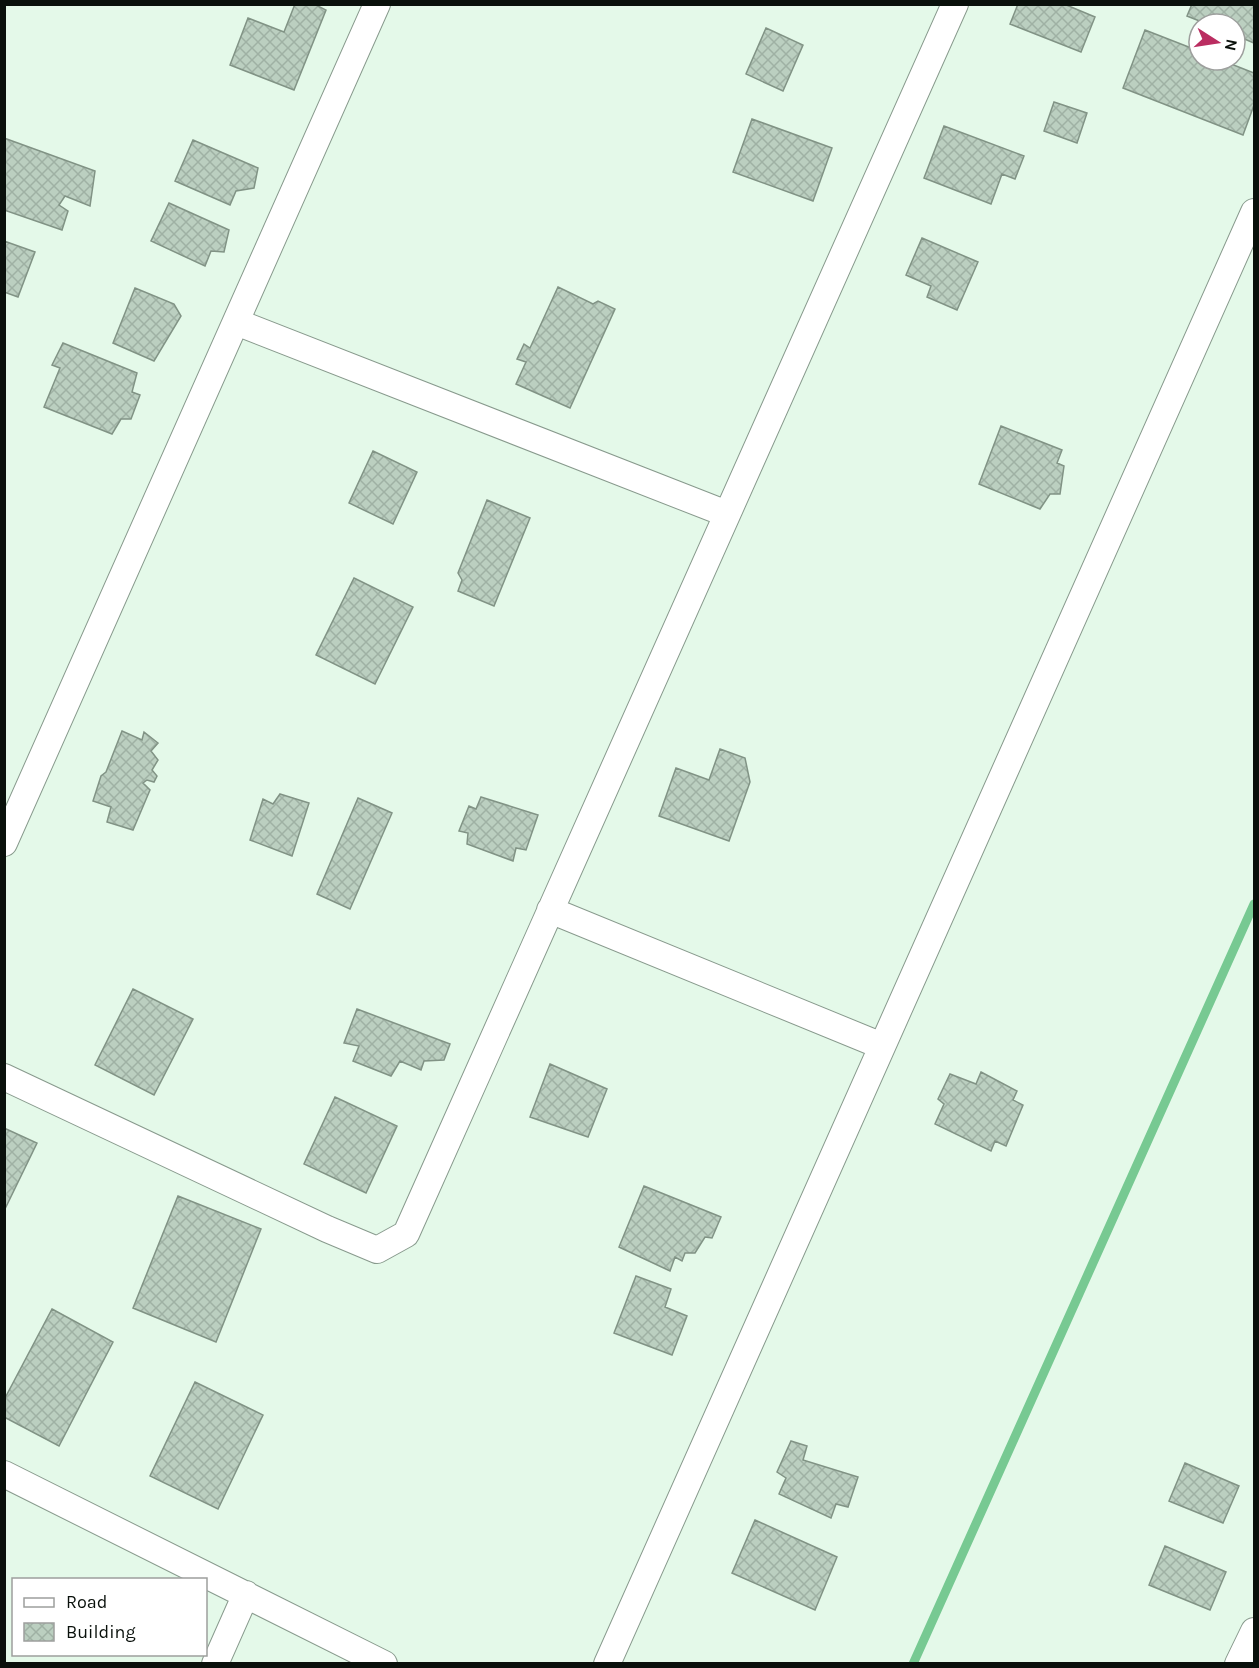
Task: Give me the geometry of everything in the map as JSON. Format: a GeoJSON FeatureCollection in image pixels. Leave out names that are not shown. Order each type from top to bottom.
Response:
{"type":"FeatureCollection","features":[{"type":"Feature","properties":{"kind":"street"},"geometry":{"type":"LineString","coordinates":[[4,843],[377,4]]}},
{"type":"Feature","properties":{"kind":"street"},"geometry":{"type":"LineString","coordinates":[[4,1077],[327,1229],[377,1250],[406,1234],[955,4]]}},
{"type":"Feature","properties":{"kind":"street"},"geometry":{"type":"LineString","coordinates":[[607,1664],[1254,212]]}},
{"type":"Feature","properties":{"kind":"street"},"geometry":{"type":"LineString","coordinates":[[236,322],[727,514]]}},
{"type":"Feature","properties":{"kind":"street"},"geometry":{"type":"LineString","coordinates":[[550,910],[882,1046]]}},
{"type":"Feature","properties":{"kind":"street"},"geometry":{"type":"LineString","coordinates":[[4,1474],[384,1664]]}},
{"type":"Feature","properties":{"kind":"street"},"geometry":{"type":"LineString","coordinates":[[215,1664],[246,1594]]}},
{"type":"Feature","properties":{"kind":"street"},"geometry":{"type":"LineString","coordinates":[[1238,1664],[1254,1631]]}},
{"type":"Feature","properties":{"kind":"building"},"geometry":{"type":"Polygon","coordinates":[[[295,4],[314,4],[326,10],[294,90],[230,65],[248,18],[284,32],[295,4]]]}},
{"type":"Feature","properties":{"kind":"building"},"geometry":{"type":"Polygon","coordinates":[[[1018,4],[1064,4],[1095,17],[1081,52],[1010,24],[1018,4]]]}},
{"type":"Feature","properties":{"kind":"building"},"geometry":{"type":"Polygon","coordinates":[[[1192,4],[1254,4],[1254,43],[1247,40],[1247,12],[1189,12],[1192,4]]]}},
{"type":"Feature","properties":{"kind":"building"},"geometry":{"type":"Polygon","coordinates":[[[766,28],[803,45],[783,91],[746,74],[766,28]]]}},
{"type":"Feature","properties":{"kind":"building"},"geometry":{"type":"Polygon","coordinates":[[[1145,30],[1187,46],[1187,72],[1247,70],[1254,73],[1254,105],[1243,135],[1123,88],[1145,30]]]}},
{"type":"Feature","properties":{"kind":"building"},"geometry":{"type":"Polygon","coordinates":[[[1054,102],[1087,113],[1077,143],[1044,131],[1054,102]]]}},
{"type":"Feature","properties":{"kind":"building"},"geometry":{"type":"Polygon","coordinates":[[[752,119],[832,148],[813,201],[733,172],[752,119]]]}},
{"type":"Feature","properties":{"kind":"building"},"geometry":{"type":"Polygon","coordinates":[[[944,126],[1024,156],[1015,179],[1002,174],[991,204],[924,178],[944,126]]]}},
{"type":"Feature","properties":{"kind":"building"},"geometry":{"type":"Polygon","coordinates":[[[4,138],[95,171],[90,206],[65,196],[59,205],[68,211],[62,230],[4,210],[4,138]]]}},
{"type":"Feature","properties":{"kind":"building"},"geometry":{"type":"Polygon","coordinates":[[[193,140],[258,168],[254,188],[236,191],[230,205],[175,181],[193,140]]]}},
{"type":"Feature","properties":{"kind":"building"},"geometry":{"type":"Polygon","coordinates":[[[169,203],[229,230],[224,252],[211,251],[205,266],[151,241],[169,203]]]}},
{"type":"Feature","properties":{"kind":"building"},"geometry":{"type":"Polygon","coordinates":[[[922,238],[978,262],[957,310],[927,297],[931,286],[906,275],[922,238]]]}},
{"type":"Feature","properties":{"kind":"building"},"geometry":{"type":"Polygon","coordinates":[[[4,241],[35,252],[18,297],[4,292],[4,241]]]}},
{"type":"Feature","properties":{"kind":"building"},"geometry":{"type":"Polygon","coordinates":[[[558,287],[593,304],[598,301],[615,309],[570,408],[516,384],[526,362],[517,359],[524,344],[530,348],[558,287]]]}},
{"type":"Feature","properties":{"kind":"building"},"geometry":{"type":"Polygon","coordinates":[[[135,288],[174,304],[181,316],[154,361],[113,343],[135,288]]]}},
{"type":"Feature","properties":{"kind":"building"},"geometry":{"type":"Polygon","coordinates":[[[63,343],[137,373],[132,392],[140,395],[131,419],[121,419],[112,434],[44,407],[60,368],[52,365],[63,343]]]}},
{"type":"Feature","properties":{"kind":"building"},"geometry":{"type":"Polygon","coordinates":[[[1001,426],[1062,450],[1057,463],[1064,466],[1060,494],[1050,494],[1040,509],[979,484],[1001,426]]]}},
{"type":"Feature","properties":{"kind":"building"},"geometry":{"type":"Polygon","coordinates":[[[373,451],[417,472],[393,524],[349,503],[373,451]]]}},
{"type":"Feature","properties":{"kind":"building"},"geometry":{"type":"Polygon","coordinates":[[[487,500],[530,518],[494,606],[458,591],[462,580],[458,573],[487,500]]]}},
{"type":"Feature","properties":{"kind":"building"},"geometry":{"type":"Polygon","coordinates":[[[354,578],[413,607],[375,684],[316,655],[354,578]]]}},
{"type":"Feature","properties":{"kind":"building"},"geometry":{"type":"Polygon","coordinates":[[[122,731],[142,740],[144,732],[158,743],[151,751],[158,760],[152,770],[157,776],[154,782],[147,780],[143,783],[150,790],[133,830],[107,822],[111,807],[93,801],[101,776],[106,772],[122,731]]]}},
{"type":"Feature","properties":{"kind":"building"},"geometry":{"type":"Polygon","coordinates":[[[720,749],[745,758],[750,782],[729,841],[659,816],[676,768],[709,780],[720,749]]]}},
{"type":"Feature","properties":{"kind":"building"},"geometry":{"type":"Polygon","coordinates":[[[280,794],[309,803],[292,856],[250,840],[263,799],[273,804],[280,794]]]}},
{"type":"Feature","properties":{"kind":"building"},"geometry":{"type":"Polygon","coordinates":[[[481,797],[538,815],[526,850],[516,848],[513,861],[467,844],[468,833],[459,831],[469,806],[476,809],[481,797]]]}},
{"type":"Feature","properties":{"kind":"building"},"geometry":{"type":"Polygon","coordinates":[[[358,798],[392,813],[350,909],[317,894],[358,798]]]}},
{"type":"Feature","properties":{"kind":"building"},"geometry":{"type":"Polygon","coordinates":[[[133,989],[193,1019],[154,1095],[95,1065],[133,989]]]}},
{"type":"Feature","properties":{"kind":"building"},"geometry":{"type":"Polygon","coordinates":[[[357,1009],[450,1044],[444,1060],[424,1061],[421,1070],[400,1061],[391,1076],[353,1061],[359,1046],[344,1043],[357,1009]]]}},
{"type":"Feature","properties":{"kind":"building"},"geometry":{"type":"Polygon","coordinates":[[[550,1064],[607,1089],[588,1137],[530,1117],[550,1064]]]}},
{"type":"Feature","properties":{"kind":"building"},"geometry":{"type":"Polygon","coordinates":[[[981,1072],[1017,1091],[1013,1100],[1023,1105],[1006,1146],[995,1141],[991,1151],[935,1124],[944,1104],[938,1099],[950,1074],[976,1084],[981,1072]]]}},
{"type":"Feature","properties":{"kind":"building"},"geometry":{"type":"Polygon","coordinates":[[[335,1097],[397,1126],[366,1193],[304,1164],[335,1097]]]}},
{"type":"Feature","properties":{"kind":"building"},"geometry":{"type":"Polygon","coordinates":[[[4,1128],[37,1143],[4,1211],[4,1128]]]}},
{"type":"Feature","properties":{"kind":"building"},"geometry":{"type":"Polygon","coordinates":[[[644,1186],[721,1217],[712,1238],[705,1237],[695,1253],[685,1253],[682,1261],[675,1257],[670,1271],[619,1247],[644,1186]]]}},
{"type":"Feature","properties":{"kind":"building"},"geometry":{"type":"Polygon","coordinates":[[[178,1196],[261,1229],[216,1342],[133,1308],[178,1196]]]}},
{"type":"Feature","properties":{"kind":"building"},"geometry":{"type":"Polygon","coordinates":[[[636,1276],[671,1289],[665,1307],[687,1316],[672,1355],[614,1333],[636,1276]]]}},
{"type":"Feature","properties":{"kind":"building"},"geometry":{"type":"Polygon","coordinates":[[[52,1309],[113,1342],[59,1446],[4,1417],[4,1400],[52,1309]]]}},
{"type":"Feature","properties":{"kind":"building"},"geometry":{"type":"Polygon","coordinates":[[[195,1382],[263,1415],[218,1509],[150,1476],[195,1382]]]}},
{"type":"Feature","properties":{"kind":"building"},"geometry":{"type":"Polygon","coordinates":[[[791,1441],[807,1446],[803,1460],[858,1477],[848,1507],[836,1504],[831,1518],[779,1494],[786,1478],[777,1472],[791,1441]]]}},
{"type":"Feature","properties":{"kind":"building"},"geometry":{"type":"Polygon","coordinates":[[[1185,1463],[1239,1486],[1223,1523],[1169,1501],[1185,1463]]]}},
{"type":"Feature","properties":{"kind":"building"},"geometry":{"type":"Polygon","coordinates":[[[755,1520],[837,1557],[815,1610],[732,1573],[755,1520]]]}},
{"type":"Feature","properties":{"kind":"building"},"geometry":{"type":"Polygon","coordinates":[[[1165,1546],[1226,1572],[1210,1610],[1149,1585],[1165,1546]]]}},
{"type":"Feature","properties":{"kind":"waterway"},"geometry":{"type":"LineString","coordinates":[[913,1664],[1254,904]]}}]}
